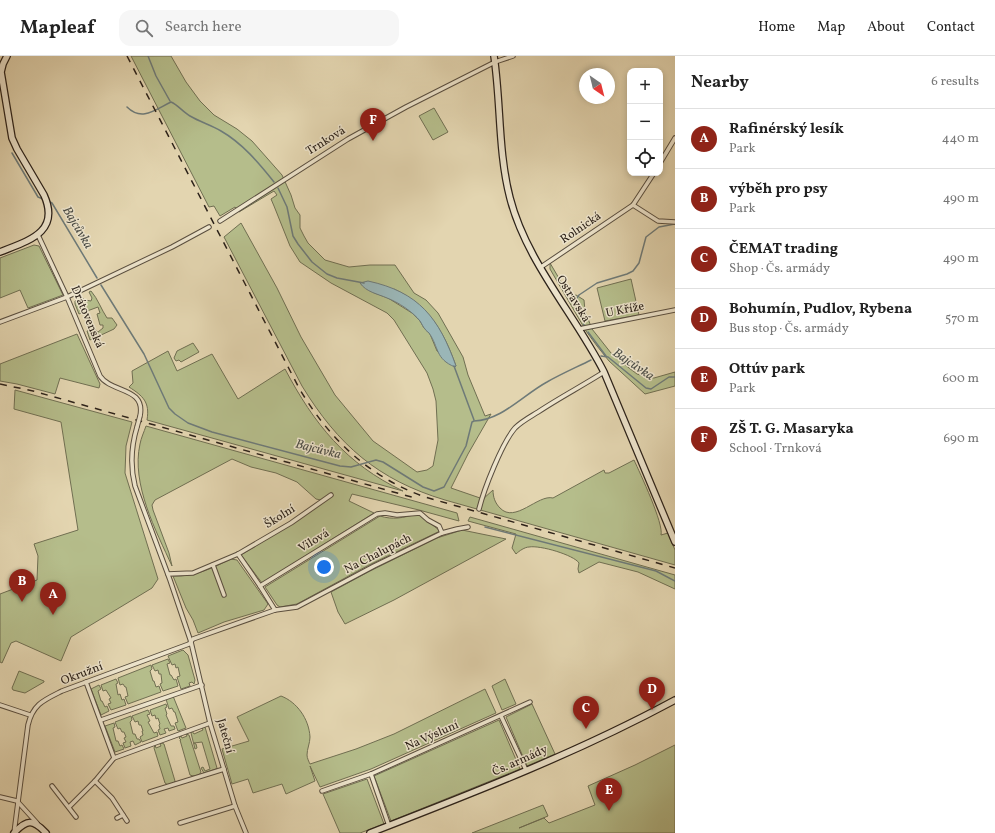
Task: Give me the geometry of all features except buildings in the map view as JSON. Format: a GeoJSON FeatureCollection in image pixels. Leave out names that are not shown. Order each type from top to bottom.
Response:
{"type":"FeatureCollection","features":[{"type":"Feature","properties":{"kind":"main road"},"geometry":{"type":"LineString","coordinates":[[0,252],[38,235],[46,224],[48,214],[47,203],[44,195],[16,149],[12,138],[1,72],[7,56]]}},
{"type":"Feature","properties":{"kind":"main road","name":"Ostravská"},"geometry":{"type":"LineString","coordinates":[[495,59],[502,157],[509,193],[522,233],[604,372],[675,542]]}},
{"type":"Feature","properties":{"kind":"main road","name":"Čs. armády"},"geometry":{"type":"LineString","coordinates":[[370,833],[454,801],[526,770],[629,723],[675,700]]}},
{"type":"Feature","properties":{"kind":"main road"},"geometry":{"type":"LineString","coordinates":[[14,833],[21,826],[33,822],[38,824],[46,833]]}},
{"type":"Feature","properties":{"kind":"street","name":"Trnková"},"geometry":{"type":"LineString","coordinates":[[220,221],[348,139],[406,106],[495,59],[513,56]]}},
{"type":"Feature","properties":{"kind":"street"},"geometry":{"type":"LineString","coordinates":[[663,157],[675,138]]}},
{"type":"Feature","properties":{"kind":"street","name":"Rolnická"},"geometry":{"type":"LineString","coordinates":[[541,267],[633,205],[652,176]]}},
{"type":"Feature","properties":{"kind":"street"},"geometry":{"type":"LineString","coordinates":[[633,205],[658,221],[675,222]]}},
{"type":"Feature","properties":{"kind":"street"},"geometry":{"type":"LineString","coordinates":[[0,322],[67,297],[172,247],[209,227]]}},
{"type":"Feature","properties":{"kind":"street","name":"Drátovenská"},"geometry":{"type":"LineString","coordinates":[[38,235],[67,297],[100,376],[109,384],[129,392],[136,397],[140,406],[140,416],[132,451],[133,479],[168,574]]}},
{"type":"Feature","properties":{"kind":"street","name":"U Kříže"},"geometry":{"type":"LineString","coordinates":[[579,329],[675,310]]}},
{"type":"Feature","properties":{"kind":"street"},"geometry":{"type":"LineString","coordinates":[[479,509],[493,470],[507,440],[516,428],[522,422],[545,407],[604,372]]}},
{"type":"Feature","properties":{"kind":"street","name":"Školní"},"geometry":{"type":"LineString","coordinates":[[168,574],[188,574],[238,554],[291,523],[331,495]]}},
{"type":"Feature","properties":{"kind":"street","name":"Vilová"},"geometry":{"type":"LineString","coordinates":[[260,586],[377,514],[385,512],[398,515],[417,512],[439,526],[442,533]]}},
{"type":"Feature","properties":{"kind":"street","name":"Na Chalupách"},"geometry":{"type":"LineString","coordinates":[[190,642],[193,639],[276,610],[297,607],[374,566],[442,533],[468,527]]}},
{"type":"Feature","properties":{"kind":"street"},"geometry":{"type":"LineString","coordinates":[[238,554],[276,610]]}},
{"type":"Feature","properties":{"kind":"street"},"geometry":{"type":"LineString","coordinates":[[213,565],[224,595]]}},
{"type":"Feature","properties":{"kind":"street"},"geometry":{"type":"LineString","coordinates":[[168,574],[190,642]]}},
{"type":"Feature","properties":{"kind":"street","name":"Okružní"},"geometry":{"type":"LineString","coordinates":[[30,715],[46,699],[190,642]]}},
{"type":"Feature","properties":{"kind":"street","name":"Jateční"},"geometry":{"type":"LineString","coordinates":[[190,642],[202,685],[210,723],[235,806],[246,833]]}},
{"type":"Feature","properties":{"kind":"street"},"geometry":{"type":"LineString","coordinates":[[86,682],[114,758]]}},
{"type":"Feature","properties":{"kind":"street"},"geometry":{"type":"LineString","coordinates":[[101,720],[202,685]]}},
{"type":"Feature","properties":{"kind":"street","name":"Na Výsluní"},"geometry":{"type":"LineString","coordinates":[[322,791],[371,774],[530,702]]}},
{"type":"Feature","properties":{"kind":"street"},"geometry":{"type":"LineString","coordinates":[[0,705],[30,715],[14,833]]}},
{"type":"Feature","properties":{"kind":"street"},"geometry":{"type":"LineString","coordinates":[[501,716],[526,770]]}},
{"type":"Feature","properties":{"kind":"street"},"geometry":{"type":"LineString","coordinates":[[69,807],[95,781],[114,758],[210,723]]}},
{"type":"Feature","properties":{"kind":"street"},"geometry":{"type":"LineString","coordinates":[[150,792],[224,769]]}},
{"type":"Feature","properties":{"kind":"street"},"geometry":{"type":"LineString","coordinates":[[371,774],[389,826]]}},
{"type":"Feature","properties":{"kind":"street"},"geometry":{"type":"LineString","coordinates":[[95,781],[112,798],[126,821]]}},
{"type":"Feature","properties":{"kind":"street"},"geometry":{"type":"LineString","coordinates":[[52,786],[76,816]]}},
{"type":"Feature","properties":{"kind":"street"},"geometry":{"type":"LineString","coordinates":[[0,798],[17,802],[38,824]]}},
{"type":"Feature","properties":{"kind":"street"},"geometry":{"type":"LineString","coordinates":[[180,823],[235,806]]}},
{"type":"Feature","properties":{"kind":"street"},"geometry":{"type":"LineString","coordinates":[[117,818],[123,815]]}},
{"type":"Feature","properties":{"kind":"green space"},"geometry":{"type":"Polygon","coordinates":[[[131,56],[171,56],[186,82],[200,101],[214,115],[237,129],[252,141],[282,175],[295,208],[300,215],[300,228],[304,236],[308,243],[325,260],[349,267],[395,265],[414,293],[426,300],[438,313],[463,357],[468,375],[485,416],[491,414],[468,454],[451,488],[483,499],[493,490],[493,495],[498,506],[506,512],[512,513],[540,500],[553,498],[604,470],[605,473],[609,473],[634,460],[659,520],[661,535],[668,533],[675,550],[675,565],[421,492],[399,482],[362,458],[345,443],[330,426],[302,386],[224,237],[241,223],[277,288],[301,337],[335,395],[373,441],[417,472],[427,470],[433,466],[438,440],[436,401],[427,373],[394,320],[387,313],[331,283],[300,262],[290,246],[271,199],[277,195],[274,191],[239,212],[235,207],[220,216],[214,206],[209,207],[131,56]],[[394,289],[372,292],[388,298],[412,313],[430,334],[437,351],[456,366],[446,341],[433,320],[417,303],[394,289]]]}},
{"type":"Feature","properties":{"kind":"green space"},"geometry":{"type":"Polygon","coordinates":[[[434,108],[448,132],[433,140],[419,116],[434,108]]]}},
{"type":"Feature","properties":{"kind":"green space"},"geometry":{"type":"Polygon","coordinates":[[[34,245],[39,246],[63,295],[28,308],[20,290],[0,298],[0,258],[34,245]]]}},
{"type":"Feature","properties":{"kind":"green space"},"geometry":{"type":"Polygon","coordinates":[[[550,263],[570,297],[576,295],[584,300],[585,311],[592,329],[611,353],[637,374],[646,377],[654,378],[675,372],[675,386],[645,394],[609,361],[586,331],[550,269],[550,263]]]}},
{"type":"Feature","properties":{"kind":"green space"},"geometry":{"type":"Polygon","coordinates":[[[631,279],[639,315],[605,321],[597,288],[631,279]]]}},
{"type":"Feature","properties":{"kind":"green space"},"geometry":{"type":"Polygon","coordinates":[[[91,291],[96,297],[107,318],[112,318],[117,325],[114,329],[99,336],[98,334],[93,336],[94,338],[90,340],[87,331],[94,328],[98,332],[103,328],[103,325],[100,325],[97,314],[100,313],[98,307],[79,314],[75,301],[82,297],[85,300],[91,301],[92,298],[89,292],[91,291]]]}},
{"type":"Feature","properties":{"kind":"green space"},"geometry":{"type":"Polygon","coordinates":[[[77,334],[100,384],[99,388],[60,378],[55,394],[0,381],[0,364],[77,334]]]}},
{"type":"Feature","properties":{"kind":"green space"},"geometry":{"type":"Polygon","coordinates":[[[193,343],[199,352],[181,362],[179,360],[176,361],[174,358],[177,351],[193,343]]]}},
{"type":"Feature","properties":{"kind":"green space"},"geometry":{"type":"Polygon","coordinates":[[[168,351],[177,371],[212,354],[238,399],[285,369],[296,389],[320,425],[348,455],[383,480],[403,491],[147,420],[148,414],[144,400],[138,393],[129,387],[133,383],[132,371],[168,351]]]}},
{"type":"Feature","properties":{"kind":"green space"},"geometry":{"type":"Polygon","coordinates":[[[15,390],[132,422],[126,446],[125,473],[158,579],[152,588],[71,637],[61,661],[16,641],[11,643],[2,663],[0,662],[0,594],[37,580],[38,556],[34,544],[78,530],[61,422],[14,409],[15,390]]]}},
{"type":"Feature","properties":{"kind":"green space"},"geometry":{"type":"Polygon","coordinates":[[[146,426],[457,513],[459,521],[352,494],[349,501],[374,513],[262,583],[241,555],[325,501],[316,499],[297,482],[276,473],[251,467],[232,459],[155,500],[152,505],[172,566],[152,523],[142,491],[139,475],[138,459],[140,444],[146,426]]]}},
{"type":"Feature","properties":{"kind":"green space"},"geometry":{"type":"Polygon","coordinates":[[[419,514],[440,531],[369,565],[297,604],[280,607],[265,587],[380,516],[398,518],[419,514]]]}},
{"type":"Feature","properties":{"kind":"green space"},"geometry":{"type":"Polygon","coordinates":[[[470,517],[675,575],[675,589],[638,572],[599,562],[579,573],[579,563],[576,560],[548,549],[527,547],[516,554],[512,548],[516,534],[468,521],[470,517]]]}},
{"type":"Feature","properties":{"kind":"green space"},"geometry":{"type":"Polygon","coordinates":[[[462,530],[506,539],[394,600],[345,624],[338,612],[331,592],[437,538],[462,530]]]}},
{"type":"Feature","properties":{"kind":"green space"},"geometry":{"type":"Polygon","coordinates":[[[231,559],[237,560],[268,604],[264,610],[224,622],[198,633],[173,576],[189,575],[210,569],[231,559]]]}},
{"type":"Feature","properties":{"kind":"green space"},"geometry":{"type":"Polygon","coordinates":[[[183,650],[188,655],[195,680],[194,684],[192,682],[189,683],[190,686],[181,689],[177,677],[180,676],[178,667],[176,668],[175,664],[172,665],[168,656],[183,650]]]}},
{"type":"Feature","properties":{"kind":"green space"},"geometry":{"type":"Polygon","coordinates":[[[168,659],[170,663],[167,664],[170,675],[174,680],[176,679],[178,686],[163,691],[160,684],[162,683],[161,674],[159,674],[158,670],[155,671],[152,665],[168,659]]]}},
{"type":"Feature","properties":{"kind":"green space"},"geometry":{"type":"Polygon","coordinates":[[[151,665],[152,669],[150,671],[153,681],[156,687],[159,686],[161,692],[128,704],[125,697],[128,696],[126,687],[123,684],[120,685],[118,678],[151,665]]]}},
{"type":"Feature","properties":{"kind":"green space"},"geometry":{"type":"Polygon","coordinates":[[[19,671],[44,682],[25,693],[13,690],[12,688],[19,671]]]}},
{"type":"Feature","properties":{"kind":"green space"},"geometry":{"type":"Polygon","coordinates":[[[116,679],[118,683],[116,684],[118,695],[120,694],[122,700],[124,699],[126,705],[111,710],[108,704],[111,703],[109,699],[111,698],[106,690],[103,691],[101,685],[116,679]]]}},
{"type":"Feature","properties":{"kind":"green space"},"geometry":{"type":"Polygon","coordinates":[[[505,679],[516,704],[502,710],[492,686],[505,679]]]}},
{"type":"Feature","properties":{"kind":"green space"},"geometry":{"type":"Polygon","coordinates":[[[99,685],[101,689],[98,691],[101,701],[105,707],[107,706],[109,711],[101,715],[91,689],[99,685]]]}},
{"type":"Feature","properties":{"kind":"green space"},"geometry":{"type":"Polygon","coordinates":[[[485,689],[496,713],[371,769],[320,787],[310,766],[315,781],[286,794],[282,784],[253,793],[248,779],[232,784],[222,749],[249,741],[237,717],[281,696],[292,702],[305,718],[310,737],[307,755],[310,764],[356,749],[394,734],[485,689]]]}},
{"type":"Feature","properties":{"kind":"green space"},"geometry":{"type":"Polygon","coordinates":[[[173,696],[186,728],[178,731],[175,723],[178,722],[175,712],[172,708],[169,709],[166,699],[173,696]]]}},
{"type":"Feature","properties":{"kind":"green space"},"geometry":{"type":"Polygon","coordinates":[[[166,704],[166,715],[171,726],[174,726],[175,729],[169,731],[168,728],[164,729],[166,733],[160,735],[158,730],[160,729],[160,724],[158,718],[156,719],[155,715],[152,716],[150,710],[166,704]]]}},
{"type":"Feature","properties":{"kind":"green space"},"geometry":{"type":"Polygon","coordinates":[[[532,704],[555,754],[527,766],[506,717],[532,704]]]}},
{"type":"Feature","properties":{"kind":"green space"},"geometry":{"type":"Polygon","coordinates":[[[148,710],[150,714],[147,715],[150,721],[148,722],[154,733],[157,732],[158,736],[142,742],[140,737],[143,735],[141,725],[139,725],[138,721],[135,722],[132,716],[148,710]]]}},
{"type":"Feature","properties":{"kind":"green space"},"geometry":{"type":"Polygon","coordinates":[[[131,716],[132,720],[130,722],[133,734],[135,734],[137,739],[141,742],[135,745],[133,741],[130,742],[131,746],[125,748],[123,743],[126,742],[124,738],[126,737],[120,728],[118,729],[115,722],[131,716]]]}},
{"type":"Feature","properties":{"kind":"green space"},"geometry":{"type":"Polygon","coordinates":[[[499,720],[520,769],[391,821],[374,776],[499,720]]]}},
{"type":"Feature","properties":{"kind":"green space"},"geometry":{"type":"Polygon","coordinates":[[[114,723],[115,727],[113,728],[116,741],[118,741],[120,746],[122,745],[124,749],[115,752],[105,726],[114,723]]]}},
{"type":"Feature","properties":{"kind":"green space"},"geometry":{"type":"Polygon","coordinates":[[[205,727],[217,768],[204,773],[201,768],[203,767],[205,771],[210,769],[202,742],[194,743],[196,744],[197,748],[195,749],[191,733],[192,731],[194,734],[203,730],[202,728],[205,727]]]}},
{"type":"Feature","properties":{"kind":"green space"},"geometry":{"type":"Polygon","coordinates":[[[186,734],[189,735],[201,772],[199,775],[190,775],[181,740],[179,738],[181,736],[182,738],[187,736],[186,734]]]}},
{"type":"Feature","properties":{"kind":"green space"},"geometry":{"type":"Polygon","coordinates":[[[160,744],[164,744],[175,781],[174,783],[168,785],[165,783],[154,748],[155,745],[156,748],[161,746],[160,744]]]}},
{"type":"Feature","properties":{"kind":"green space"},"geometry":{"type":"Polygon","coordinates":[[[675,745],[675,833],[472,833],[543,805],[548,816],[519,828],[544,818],[549,823],[595,805],[588,786],[675,745]]]}},
{"type":"Feature","properties":{"kind":"green space"},"geometry":{"type":"Polygon","coordinates":[[[367,779],[384,824],[360,833],[340,833],[323,794],[367,779]]]}},
{"type":"Feature","properties":{"kind":"water"},"geometry":{"type":"Polygon","coordinates":[[[368,281],[401,292],[414,300],[425,310],[442,334],[456,366],[455,367],[449,364],[444,360],[438,352],[429,333],[413,314],[396,302],[369,291],[360,283],[368,281]]]}},
{"type":"Feature","properties":{"kind":"waterway"},"geometry":{"type":"LineString","coordinates":[[148,56],[156,76],[170,101]]}},
{"type":"Feature","properties":{"kind":"waterway"},"geometry":{"type":"LineString","coordinates":[[127,107],[138,114],[144,114],[154,111],[171,102],[185,113],[217,129],[236,141],[274,182]]}},
{"type":"Feature","properties":{"kind":"waterway","name":"Bajcůvka"},"geometry":{"type":"LineString","coordinates":[[12,153],[38,197],[43,199]]}},
{"type":"Feature","properties":{"kind":"waterway"},"geometry":{"type":"LineString","coordinates":[[278,188],[287,207],[293,236],[312,262],[327,274],[337,278],[364,283]]}},
{"type":"Feature","properties":{"kind":"waterway","name":"Bajcůvka"},"geometry":{"type":"LineString","coordinates":[[48,201],[52,203],[97,278]]}},
{"type":"Feature","properties":{"kind":"waterway"},"geometry":{"type":"LineString","coordinates":[[584,326],[583,319],[574,302],[579,295],[597,283],[633,271],[639,263],[646,237],[659,227],[675,224]]}},
{"type":"Feature","properties":{"kind":"waterway","name":"Bajcůvka"},"geometry":{"type":"LineString","coordinates":[[101,285],[144,354],[169,408],[188,423],[212,432],[340,466],[351,467],[376,460],[383,462],[423,487],[434,491],[444,487],[466,446],[472,422],[484,420],[503,412],[538,387],[591,360]]}},
{"type":"Feature","properties":{"kind":"waterway"},"geometry":{"type":"LineString","coordinates":[[588,332],[606,356]]}},
{"type":"Feature","properties":{"kind":"waterway","name":"Bajcůvka"},"geometry":{"type":"LineString","coordinates":[[601,356],[608,357],[646,388],[651,389],[669,377],[675,377]]}},
{"type":"Feature","properties":{"kind":"waterway"},"geometry":{"type":"LineString","coordinates":[[454,366],[474,420]]}},
{"type":"Feature","properties":{"kind":"waterway"},"geometry":{"type":"LineString","coordinates":[[485,527],[656,571],[675,581]]}},
{"type":"Feature","properties":{"kind":"railway"},"geometry":{"type":"LineString","coordinates":[[127,56],[299,388],[323,424],[337,440],[368,467],[386,479],[425,497],[675,568]]}},
{"type":"Feature","properties":{"kind":"railway"},"geometry":{"type":"LineString","coordinates":[[0,384],[33,391],[415,498]]}},
{"type":"Feature","properties":{"kind":"place","name":"ZŠ T. G. Masaryka"},"geometry":{"type":"Point","coordinates":[373,141]}},
{"type":"Feature","properties":{"kind":"place","name":"výběh pro psy"},"geometry":{"type":"Point","coordinates":[22,602]}},
{"type":"Feature","properties":{"kind":"place","name":"Rafinérský lesík"},"geometry":{"type":"Point","coordinates":[53,615]}},
{"type":"Feature","properties":{"kind":"place","name":"Bohumín, Pudlov, Rybena"},"geometry":{"type":"Point","coordinates":[652,710]}},
{"type":"Feature","properties":{"kind":"place","name":"ČEMAT trading"},"geometry":{"type":"Point","coordinates":[586,729]}},
{"type":"Feature","properties":{"kind":"place","name":"Ottúv park"},"geometry":{"type":"Point","coordinates":[609,811]}}]}
